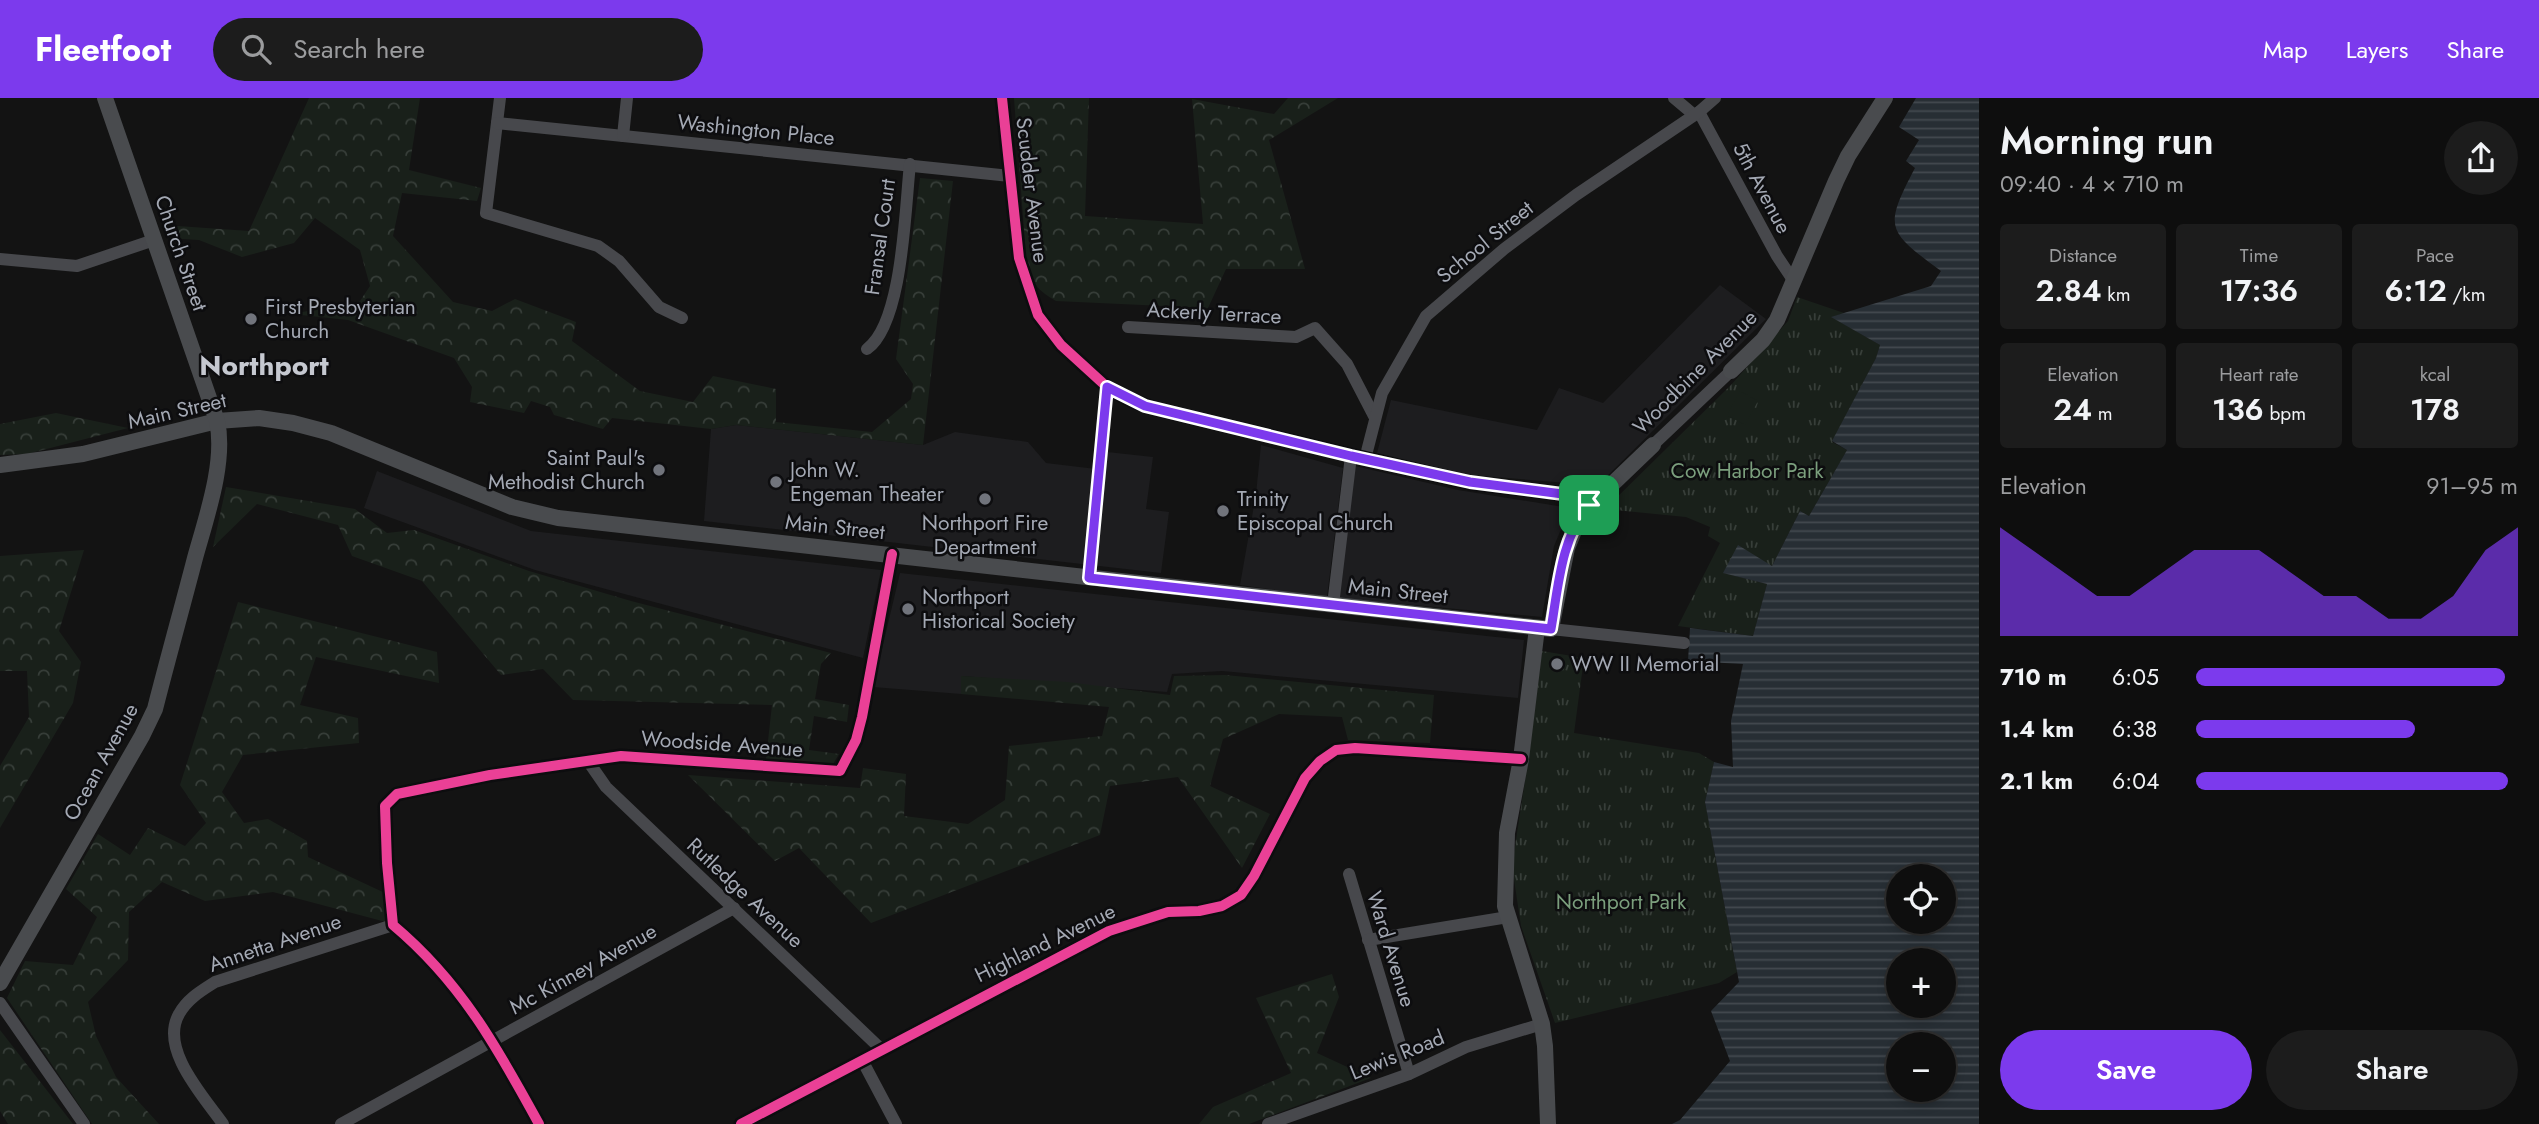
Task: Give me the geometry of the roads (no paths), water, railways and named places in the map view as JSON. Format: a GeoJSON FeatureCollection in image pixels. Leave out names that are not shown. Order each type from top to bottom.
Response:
{"type":"FeatureCollection","features":[{"type":"Feature","properties":{"kind":"main road","name":"Church Street"},"geometry":{"type":"LineString","coordinates":[[105,98],[217,421]]}},
{"type":"Feature","properties":{"kind":"main road","name":"Woodbine Avenue"},"geometry":{"type":"LineString","coordinates":[[1731,371],[1763,340],[1777,320],[1848,156],[1885,98]]}},
{"type":"Feature","properties":{"kind":"main road","name":"Main Street"},"geometry":{"type":"LineString","coordinates":[[0,465],[83,454],[217,421],[259,418],[331,433],[535,514],[1544,629]]}},
{"type":"Feature","properties":{"kind":"main road","name":"Ocean Avenue"},"geometry":{"type":"LineString","coordinates":[[0,983],[155,709],[213,488],[220,434],[217,421]]}},
{"type":"Feature","properties":{"kind":"main road","name":"Woodbine Avenue"},"geometry":{"type":"LineString","coordinates":[[1548,1124],[1542,1024],[1505,906],[1507,833],[1544,629],[1567,548],[1581,514],[1653,445]]}},
{"type":"Feature","properties":{"kind":"street"},"geometry":{"type":"LineString","coordinates":[[500,98],[486,213],[598,246],[619,261],[659,307],[682,318]]}},
{"type":"Feature","properties":{"kind":"street"},"geometry":{"type":"LineString","coordinates":[[623,136],[627,98]]}},
{"type":"Feature","properties":{"kind":"street","name":"Scudder Avenue"},"geometry":{"type":"LineString","coordinates":[[1002,98],[1019,258],[1038,315],[1061,345],[1107,387],[1145,406],[1470,482],[1578,496],[1589,505]]}},
{"type":"Feature","properties":{"kind":"street","name":"5th Avenue"},"geometry":{"type":"LineString","coordinates":[[1674,98],[1696,113],[1777,257],[1793,280]]}},
{"type":"Feature","properties":{"kind":"street","name":"School Street"},"geometry":{"type":"LineString","coordinates":[[1365,459],[1382,393],[1426,316],[1504,249],[1566,202],[1715,98]]}},
{"type":"Feature","properties":{"kind":"street","name":"Washington Place"},"geometry":{"type":"LineString","coordinates":[[497,122],[1010,176]]}},
{"type":"Feature","properties":{"kind":"street","name":"Fransal Court"},"geometry":{"type":"LineString","coordinates":[[867,349],[881,334],[898,277],[910,164]]}},
{"type":"Feature","properties":{"kind":"street"},"geometry":{"type":"LineString","coordinates":[[0,259],[77,266],[153,240]]}},
{"type":"Feature","properties":{"kind":"street","name":"Ackerly Terrace"},"geometry":{"type":"LineString","coordinates":[[1128,327],[1296,337],[1315,328],[1347,364],[1374,416]]}},
{"type":"Feature","properties":{"kind":"street","name":"Woodbine Avenue"},"geometry":{"type":"LineString","coordinates":[[1653,445],[1731,371]]}},
{"type":"Feature","properties":{"kind":"street"},"geometry":{"type":"LineString","coordinates":[[1089,578],[1107,387]]}},
{"type":"Feature","properties":{"kind":"street"},"geometry":{"type":"LineString","coordinates":[[1333,605],[1351,456]]}},
{"type":"Feature","properties":{"kind":"street","name":"Woodside Avenue"},"geometry":{"type":"LineString","coordinates":[[393,925],[385,806],[397,794],[490,775],[621,755],[840,771],[856,740],[862,717],[892,554]]}},
{"type":"Feature","properties":{"kind":"street","name":"Main Street"},"geometry":{"type":"LineString","coordinates":[[1544,629],[1684,643]]}},
{"type":"Feature","properties":{"kind":"street","name":"Highland Avenue"},"geometry":{"type":"LineString","coordinates":[[741,1124],[1109,931],[1168,912],[1199,911],[1222,906],[1241,895],[1254,876],[1305,778],[1320,761],[1336,750],[1355,748],[1521,759]]}},
{"type":"Feature","properties":{"kind":"street","name":"Rutledge Avenue"},"geometry":{"type":"LineString","coordinates":[[588,761],[606,788],[881,1049]]}},
{"type":"Feature","properties":{"kind":"street","name":"Ward Avenue"},"geometry":{"type":"LineString","coordinates":[[1349,874],[1409,1074]]}},
{"type":"Feature","properties":{"kind":"street","name":"Mc Kinney Avenue"},"geometry":{"type":"LineString","coordinates":[[341,1124],[734,908]]}},
{"type":"Feature","properties":{"kind":"street"},"geometry":{"type":"LineString","coordinates":[[1368,940],[1508,917]]}},
{"type":"Feature","properties":{"kind":"street"},"geometry":{"type":"LineString","coordinates":[[393,925],[422,949],[439,968],[494,1041],[539,1124]]}},
{"type":"Feature","properties":{"kind":"street","name":"Annetta Avenue"},"geometry":{"type":"LineString","coordinates":[[223,1124],[177,1055],[174,1037],[177,1015],[194,995],[215,982],[393,925]]}},
{"type":"Feature","properties":{"kind":"street"},"geometry":{"type":"LineString","coordinates":[[0,1003],[84,1124]]}},
{"type":"Feature","properties":{"kind":"street","name":"Lewis Road"},"geometry":{"type":"LineString","coordinates":[[1268,1124],[1409,1074],[1466,1047],[1542,1024]]}},
{"type":"Feature","properties":{"kind":"street"},"geometry":{"type":"LineString","coordinates":[[862,1060],[896,1124]]}},
{"type":"Feature","properties":{"kind":"place","name":"First Presbyterian Church"},"geometry":{"type":"Point","coordinates":[251,319]}},
{"type":"Feature","properties":{"kind":"place","name":"Saint Paul's Methodist Church"},"geometry":{"type":"Point","coordinates":[659,470]}},
{"type":"Feature","properties":{"kind":"place","name":"John W. Engeman Theater"},"geometry":{"type":"Point","coordinates":[776,482]}},
{"type":"Feature","properties":{"kind":"place","name":"Northport Fire Department"},"geometry":{"type":"Point","coordinates":[985,499]}},
{"type":"Feature","properties":{"kind":"place","name":"Trinity Episcopal Church"},"geometry":{"type":"Point","coordinates":[1223,511]}},
{"type":"Feature","properties":{"kind":"place","name":"Northport Historical Society"},"geometry":{"type":"Point","coordinates":[908,609]}},
{"type":"Feature","properties":{"kind":"place","name":"WW II Memorial"},"geometry":{"type":"Point","coordinates":[1557,664]}},
{"type":"Feature","properties":{"kind":"district","name":"Northport"},"geometry":{"type":"Point","coordinates":[264,365]}},
{"type":"Feature","properties":{"kind":"park label","name":"Cow Harbor Park"},"geometry":{"type":"Point","coordinates":[1747,471]}},
{"type":"Feature","properties":{"kind":"park label","name":"Northport Park"},"geometry":{"type":"Point","coordinates":[1621,902]}}]}
